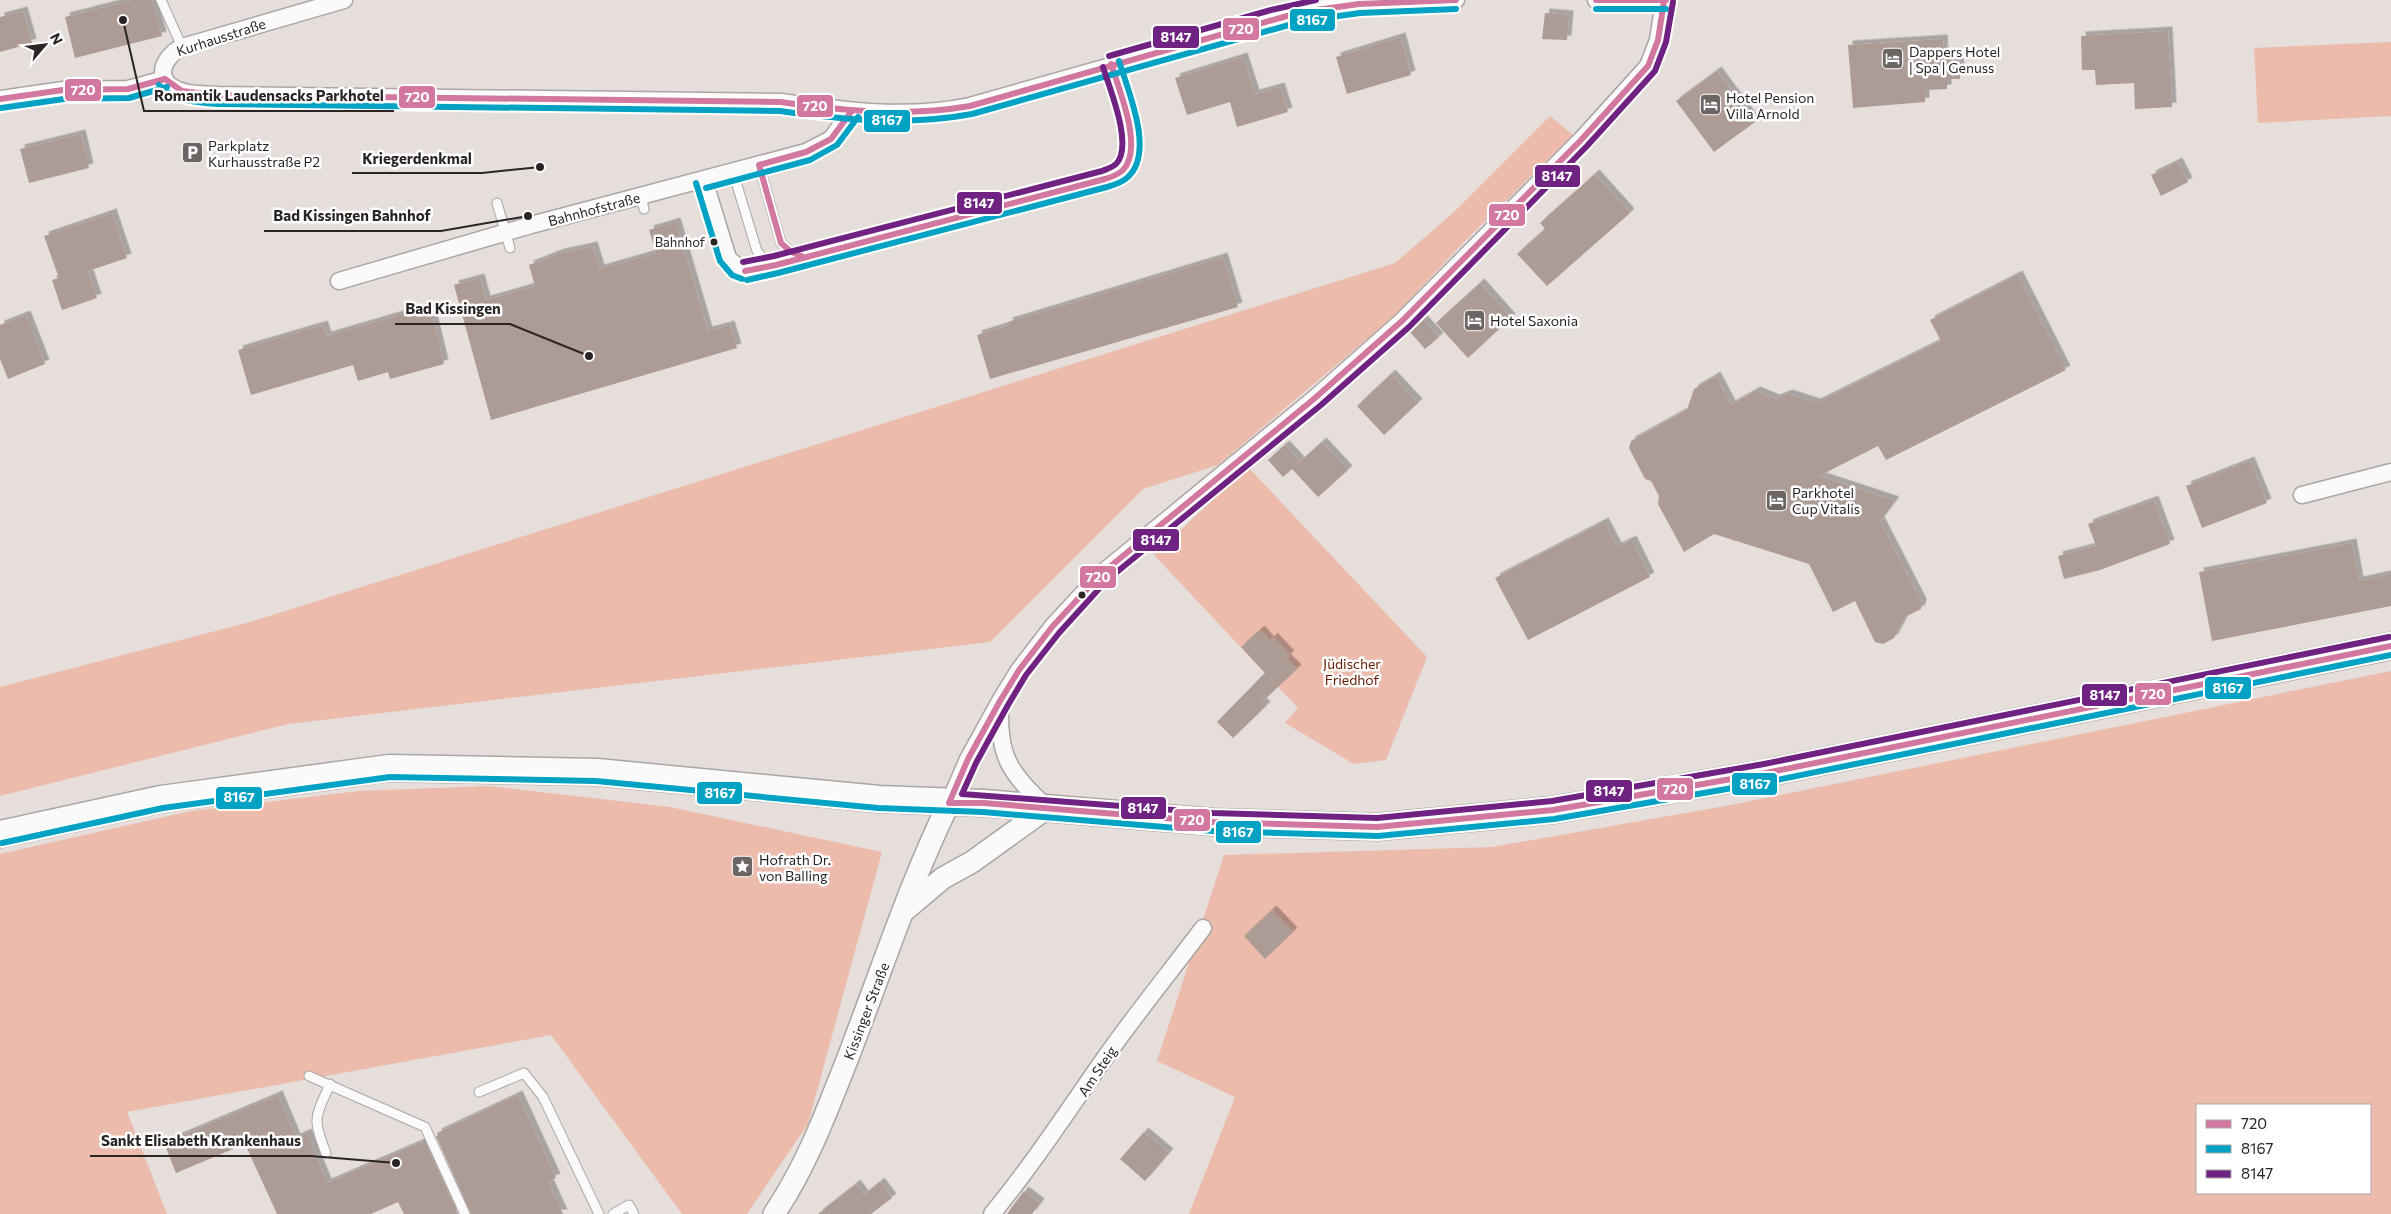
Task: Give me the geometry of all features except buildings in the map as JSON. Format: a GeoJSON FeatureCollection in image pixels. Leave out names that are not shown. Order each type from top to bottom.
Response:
{"type":"FeatureCollection","features":[{"type":"Feature","properties":{"kind":"main road"},"geometry":{"type":"LineString","coordinates":[[0,834],[161,799],[389,768],[597,772],[879,799],[984,803],[1212,822],[1377,827],[1553,810],[1776,771],[2391,646]]}},
{"type":"Feature","properties":{"kind":"street","name":"Kurhausstraße"},"geometry":{"type":"LineString","coordinates":[[165,78],[162,68],[165,60],[171,52],[182,47],[344,0]]}},
{"type":"Feature","properties":{"kind":"street"},"geometry":{"type":"LineString","coordinates":[[0,99],[63,90],[128,90],[165,78],[170,86],[179,91],[217,95],[781,102],[851,112],[900,114],[971,110],[1110,60],[1273,18],[1330,6],[1382,2],[1456,0]]}},
{"type":"Feature","properties":{"kind":"street"},"geometry":{"type":"LineString","coordinates":[[949,803],[968,759],[1019,670],[1052,627],[1102,574],[1315,398],[1403,320],[1580,140],[1648,66],[1658,40],[1665,0],[1596,0]]}},
{"type":"Feature","properties":{"kind":"street"},"geometry":{"type":"LineString","coordinates":[[704,180],[728,258],[738,268],[745,271],[776,265],[1105,179],[1122,171],[1132,156],[1132,138],[1110,60]]}},
{"type":"Feature","properties":{"kind":"street"},"geometry":{"type":"LineString","coordinates":[[759,165],[806,152],[831,139],[851,112]]}},
{"type":"Feature","properties":{"kind":"street","name":"Bahnhofstraße"},"geometry":{"type":"LineString","coordinates":[[339,282],[508,241],[643,202],[704,180],[759,165]]}},
{"type":"Feature","properties":{"kind":"street"},"geometry":{"type":"LineString","coordinates":[[2302,495],[2391,472]]}},
{"type":"Feature","properties":{"kind":"street"},"geometry":{"type":"LineString","coordinates":[[905,910],[943,878],[972,862],[1047,808],[1022,784],[1008,764],[999,736],[1000,701]]}},
{"type":"Feature","properties":{"kind":"street","name":"Kissinger Straße"},"geometry":{"type":"LineString","coordinates":[[774,1214],[790,1190],[821,1127],[905,910],[925,853],[949,803]]}},
{"type":"Feature","properties":{"kind":"street","name":"Am Steig"},"geometry":{"type":"LineString","coordinates":[[992,1214],[1064,1120],[1104,1059],[1203,928]]}},
{"type":"Feature","properties":{"kind":"lane"},"geometry":{"type":"LineString","coordinates":[[161,0],[182,47]]}},
{"type":"Feature","properties":{"kind":"lane"},"geometry":{"type":"LineString","coordinates":[[759,165],[781,243],[790,252],[803,257]]}},
{"type":"Feature","properties":{"kind":"lane"},"geometry":{"type":"LineString","coordinates":[[733,172],[756,251],[764,259],[776,265]]}},
{"type":"Feature","properties":{"kind":"lane"},"geometry":{"type":"LineString","coordinates":[[497,203],[508,241]]}},
{"type":"Feature","properties":{"kind":"lane"},"geometry":{"type":"LineString","coordinates":[[479,1092],[524,1073],[543,1097],[599,1214]]}},
{"type":"Feature","properties":{"kind":"lane"},"geometry":{"type":"LineString","coordinates":[[309,1076],[425,1127],[466,1214]]}},
{"type":"Feature","properties":{"kind":"lane"},"geometry":{"type":"LineString","coordinates":[[326,1153],[316,1127],[317,1113],[330,1084]]}},
{"type":"Feature","properties":{"kind":"lane"},"geometry":{"type":"LineString","coordinates":[[613,1214],[629,1205],[634,1214]]}},
{"type":"Feature","properties":{"kind":"green space"},"geometry":{"type":"Polygon","coordinates":[[[2391,42],[2391,116],[2258,123],[2254,48],[2391,42]]]}},
{"type":"Feature","properties":{"kind":"green space"},"geometry":{"type":"Polygon","coordinates":[[[1550,116],[1573,135],[1464,242],[1393,317],[1218,465],[1143,489],[990,642],[288,724],[0,796],[0,687],[250,622],[1395,263],[1454,212],[1550,116]]]}},
{"type":"Feature","properties":{"kind":"green space","name":"Jüdischer Friedhof"},"geometry":{"type":"Polygon","coordinates":[[[1248,467],[1427,657],[1386,760],[1354,764],[1285,723],[1298,708],[1154,555],[1248,467]]]}},
{"type":"Feature","properties":{"kind":"green space"},"geometry":{"type":"Polygon","coordinates":[[[2391,671],[2391,1214],[1189,1214],[1235,1097],[1157,1061],[1224,855],[1492,847],[1731,805],[2391,671]]]}},
{"type":"Feature","properties":{"kind":"green space"},"geometry":{"type":"Polygon","coordinates":[[[488,786],[670,807],[882,852],[808,1124],[747,1214],[682,1214],[551,1035],[127,1112],[167,1214],[0,1214],[0,854],[191,811],[359,791],[488,786]]]}},
{"type":"Feature","properties":{"kind":"transit line","name":"8147"},"geometry":{"type":"LineString","coordinates":[[1109,56],[1271,10],[1316,0]]}},
{"type":"Feature","properties":{"kind":"transit line","name":"720"},"geometry":{"type":"LineString","coordinates":[[165,79],[182,91],[217,95],[781,102],[852,110],[922,111],[970,106],[1301,12],[1359,4],[1456,0]]}},
{"type":"Feature","properties":{"kind":"transit line","name":"720"},"geometry":{"type":"LineString","coordinates":[[1596,0],[1666,0]]}},
{"type":"Feature","properties":{"kind":"transit line","name":"720"},"geometry":{"type":"LineString","coordinates":[[949,803],[968,759],[1000,701],[1019,670],[1052,627],[1101,574],[1315,398],[1403,320],[1581,140],[1648,66],[1658,40],[1664,1]]}},
{"type":"Feature","properties":{"kind":"transit line","name":"8147"},"geometry":{"type":"LineString","coordinates":[[1673,2],[1666,42],[1655,71],[1587,146],[1409,327],[1321,405],[1107,580],[1059,633],[1026,675],[976,763],[962,794],[1213,813],[1377,818],[1552,801],[1764,764],[2389,637]]}},
{"type":"Feature","properties":{"kind":"transit line","name":"8167"},"geometry":{"type":"LineString","coordinates":[[159,85],[165,91],[179,98],[193,102],[217,104],[780,111],[852,119],[924,120],[972,114],[1303,21],[1360,13],[1456,9]]}},
{"type":"Feature","properties":{"kind":"transit line","name":"8167"},"geometry":{"type":"LineString","coordinates":[[1596,9],[1666,9]]}},
{"type":"Feature","properties":{"kind":"transit line","name":"8167"},"geometry":{"type":"LineString","coordinates":[[747,280],[1107,187],[1124,180],[1136,166],[1139,153],[1139,137],[1133,104],[1119,61]]}},
{"type":"Feature","properties":{"kind":"transit line","name":"720"},"geometry":{"type":"LineString","coordinates":[[745,271],[776,265],[1117,175],[1123,170],[1129,160],[1131,134],[1124,103],[1111,64]]}},
{"type":"Feature","properties":{"kind":"transit line","name":"8147"},"geometry":{"type":"LineString","coordinates":[[743,262],[774,256],[1112,167],[1121,155],[1121,131],[1103,67]]}},
{"type":"Feature","properties":{"kind":"transit line","name":"720"},"geometry":{"type":"LineString","coordinates":[[0,99],[63,90],[128,89],[165,79]]}},
{"type":"Feature","properties":{"kind":"transit line","name":"8167"},"geometry":{"type":"LineString","coordinates":[[1,108],[64,99],[129,98],[167,87]]}},
{"type":"Feature","properties":{"kind":"transit line","name":"720"},"geometry":{"type":"LineString","coordinates":[[759,165],[806,152],[831,139],[851,112]]}},
{"type":"Feature","properties":{"kind":"transit line","name":"8167"},"geometry":{"type":"LineString","coordinates":[[706,188],[810,160],[837,145],[858,117]]}},
{"type":"Feature","properties":{"kind":"transit line","name":"720"},"geometry":{"type":"LineString","coordinates":[[759,165],[781,243],[790,251],[803,257]]}},
{"type":"Feature","properties":{"kind":"transit line","name":"8167"},"geometry":{"type":"LineString","coordinates":[[696,183],[720,261],[732,275],[742,279]]}},
{"type":"Feature","properties":{"kind":"transit line","name":"720"},"geometry":{"type":"LineString","coordinates":[[949,803],[984,803],[1213,822],[1377,827],[1553,810],[1766,773],[2391,646]]}},
{"type":"Feature","properties":{"kind":"transit line","name":"8167"},"geometry":{"type":"LineString","coordinates":[[2,843],[163,808],[390,777],[596,781],[878,808],[983,812],[1213,831],[1378,836],[1554,819],[1767,782],[2391,655]]}},
{"type":"Feature","properties":{"kind":"place","name":"Romantik Laudensacks Parkhotel"},"geometry":{"type":"Point","coordinates":[123,20]}},
{"type":"Feature","properties":{"kind":"place","name":"Dappers Hotel | Spa | Genuss"},"geometry":{"type":"Point","coordinates":[1893,59]}},
{"type":"Feature","properties":{"kind":"place","name":"Hotel Pension Villa Arnold"},"geometry":{"type":"Point","coordinates":[1710,105]}},
{"type":"Feature","properties":{"kind":"place","name":"Parkplatz Kurhausstraße P2"},"geometry":{"type":"Point","coordinates":[192,153]}},
{"type":"Feature","properties":{"kind":"place","name":"Kriegerdenkmal"},"geometry":{"type":"Point","coordinates":[540,167]}},
{"type":"Feature","properties":{"kind":"place","name":"Bad Kissingen Bahnhof"},"geometry":{"type":"Point","coordinates":[528,216]}},
{"type":"Feature","properties":{"kind":"place","name":"Bahnhof"},"geometry":{"type":"Point","coordinates":[714,242]}},
{"type":"Feature","properties":{"kind":"place","name":"Hotel Saxonia"},"geometry":{"type":"Point","coordinates":[1474,320]}},
{"type":"Feature","properties":{"kind":"place","name":"Bad Kissingen"},"geometry":{"type":"Point","coordinates":[589,356]}},
{"type":"Feature","properties":{"kind":"place","name":"Parkhotel Cup Vitalis"},"geometry":{"type":"Point","coordinates":[1776,500]}},
{"type":"Feature","properties":{"kind":"place","name":"Hofrath Dr. von Balling"},"geometry":{"type":"Point","coordinates":[743,867]}},
{"type":"Feature","properties":{"kind":"place","name":"Sankt Elisabeth Krankenhaus"},"geometry":{"type":"Point","coordinates":[396,1163]}}]}
